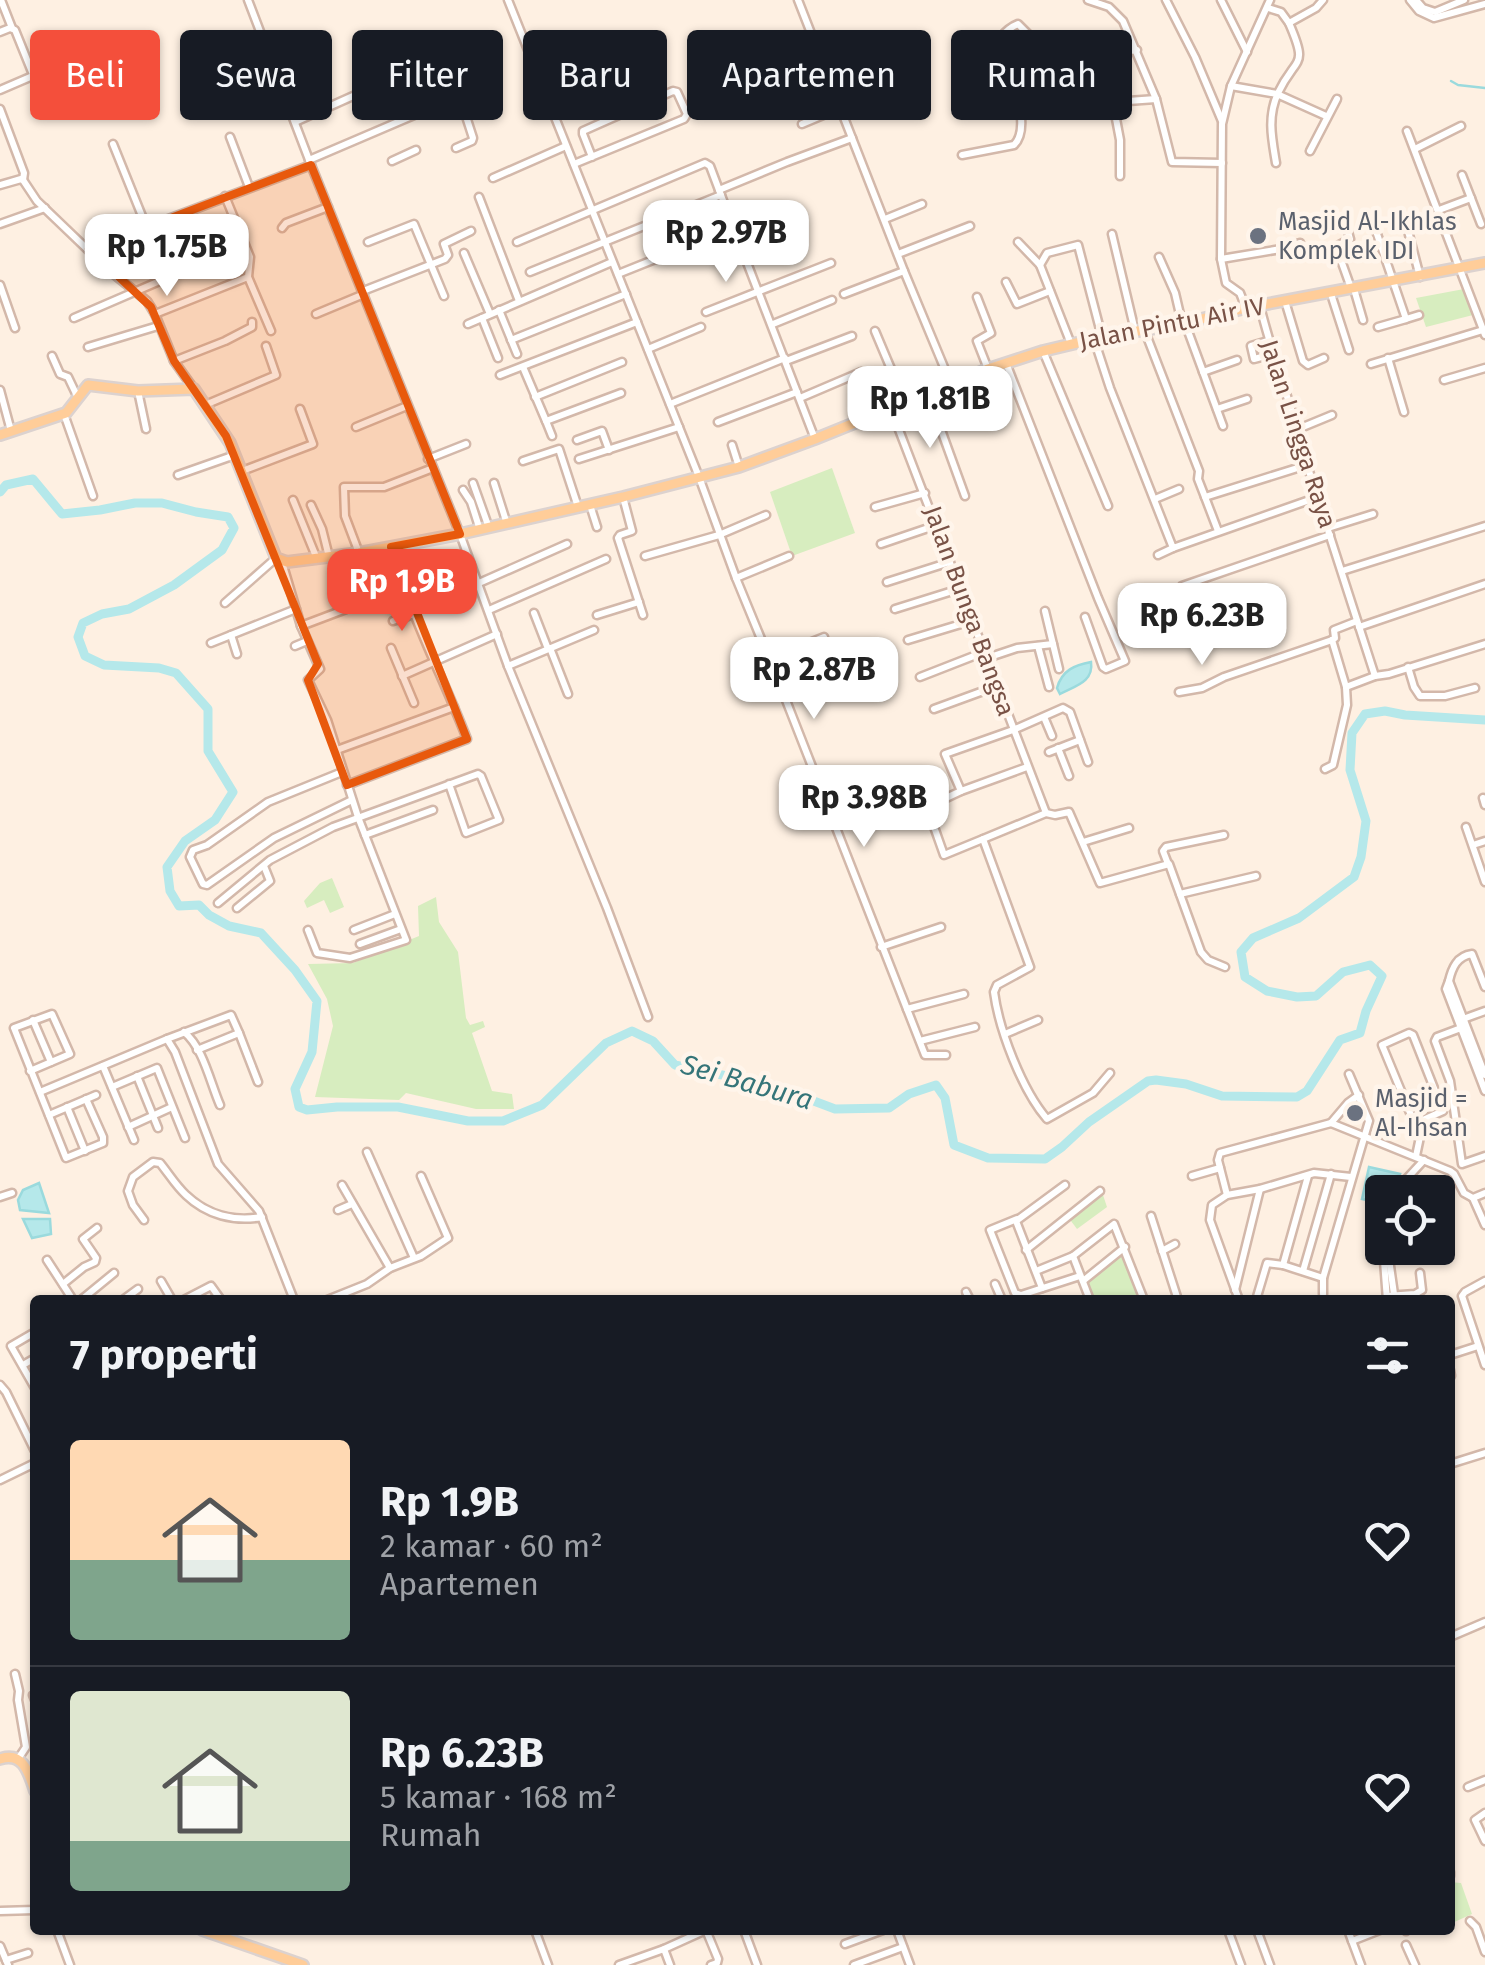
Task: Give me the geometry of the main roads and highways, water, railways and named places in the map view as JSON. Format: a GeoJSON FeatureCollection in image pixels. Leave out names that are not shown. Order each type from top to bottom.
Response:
{"type":"FeatureCollection","features":[{"type":"Feature","properties":{"kind":"main road","name":"Jalan Pintu Air IV"},"geometry":{"type":"LineString","coordinates":[[0,435],[64,414],[90,384],[138,391],[194,389],[226,436],[279,560],[329,558],[623,498],[739,466],[1043,351],[1485,264]]}},
{"type":"Feature","properties":{"kind":"main road"},"geometry":{"type":"LineString","coordinates":[[0,1758],[18,1759],[30,1774]]}},
{"type":"Feature","properties":{"kind":"main road"},"geometry":{"type":"LineString","coordinates":[[216,1935],[303,1965]]}},
{"type":"Feature","properties":{"kind":"water"},"geometry":{"type":"Polygon","coordinates":[[[1091,662],[1086,679],[1060,694],[1057,688],[1066,673],[1091,662]]]}},
{"type":"Feature","properties":{"kind":"water"},"geometry":{"type":"Polygon","coordinates":[[[1369,1167],[1400,1174],[1400,1175],[1367,1175],[1369,1167]]]}},
{"type":"Feature","properties":{"kind":"water"},"geometry":{"type":"Polygon","coordinates":[[[39,1183],[49,1213],[20,1210],[18,1200],[23,1190],[39,1183]]]}},
{"type":"Feature","properties":{"kind":"water"},"geometry":{"type":"Polygon","coordinates":[[[23,1219],[50,1219],[51,1234],[32,1238],[23,1219]]]}},
{"type":"Feature","properties":{"kind":"waterway"},"geometry":{"type":"LineString","coordinates":[[1451,81],[1485,88]]}},
{"type":"Feature","properties":{"kind":"waterway","name":"Sei Babura"},"geometry":{"type":"LineString","coordinates":[[0,492],[6,485],[33,479],[62,514],[162,503],[228,517],[234,528],[222,550],[174,585],[129,609],[102,614],[83,623],[78,637],[85,656],[104,665],[159,668],[176,673],[208,709],[208,751],[233,792],[215,820],[185,841],[167,867],[170,891],[179,906],[199,905],[229,926],[261,933],[317,1001],[312,1052],[295,1089],[299,1107],[307,1110],[398,1107],[468,1121],[503,1121],[542,1105],[606,1043],[632,1031],[653,1041],[675,1065],[774,1086],[835,1109],[889,1108],[909,1094],[936,1085],[945,1098],[954,1145],[988,1158],[1045,1159],[1148,1081],[1186,1084],[1222,1096],[1297,1097],[1307,1091],[1340,1040],[1360,1033],[1382,976],[1370,965],[1343,972],[1316,996],[1297,997],[1267,991],[1245,977],[1241,952],[1253,938],[1299,918],[1354,877],[1366,821],[1350,770],[1352,733],[1365,714],[1385,711],[1485,720]]}},
{"type":"Feature","properties":{"kind":"place","name":"Masjid Al-Ikhlas Komplek IDI"},"geometry":{"type":"Point","coordinates":[1258,236]}},
{"type":"Feature","properties":{"kind":"place","name":"Masjid = Al-Ihsan"},"geometry":{"type":"Point","coordinates":[1355,1113]}}]}
